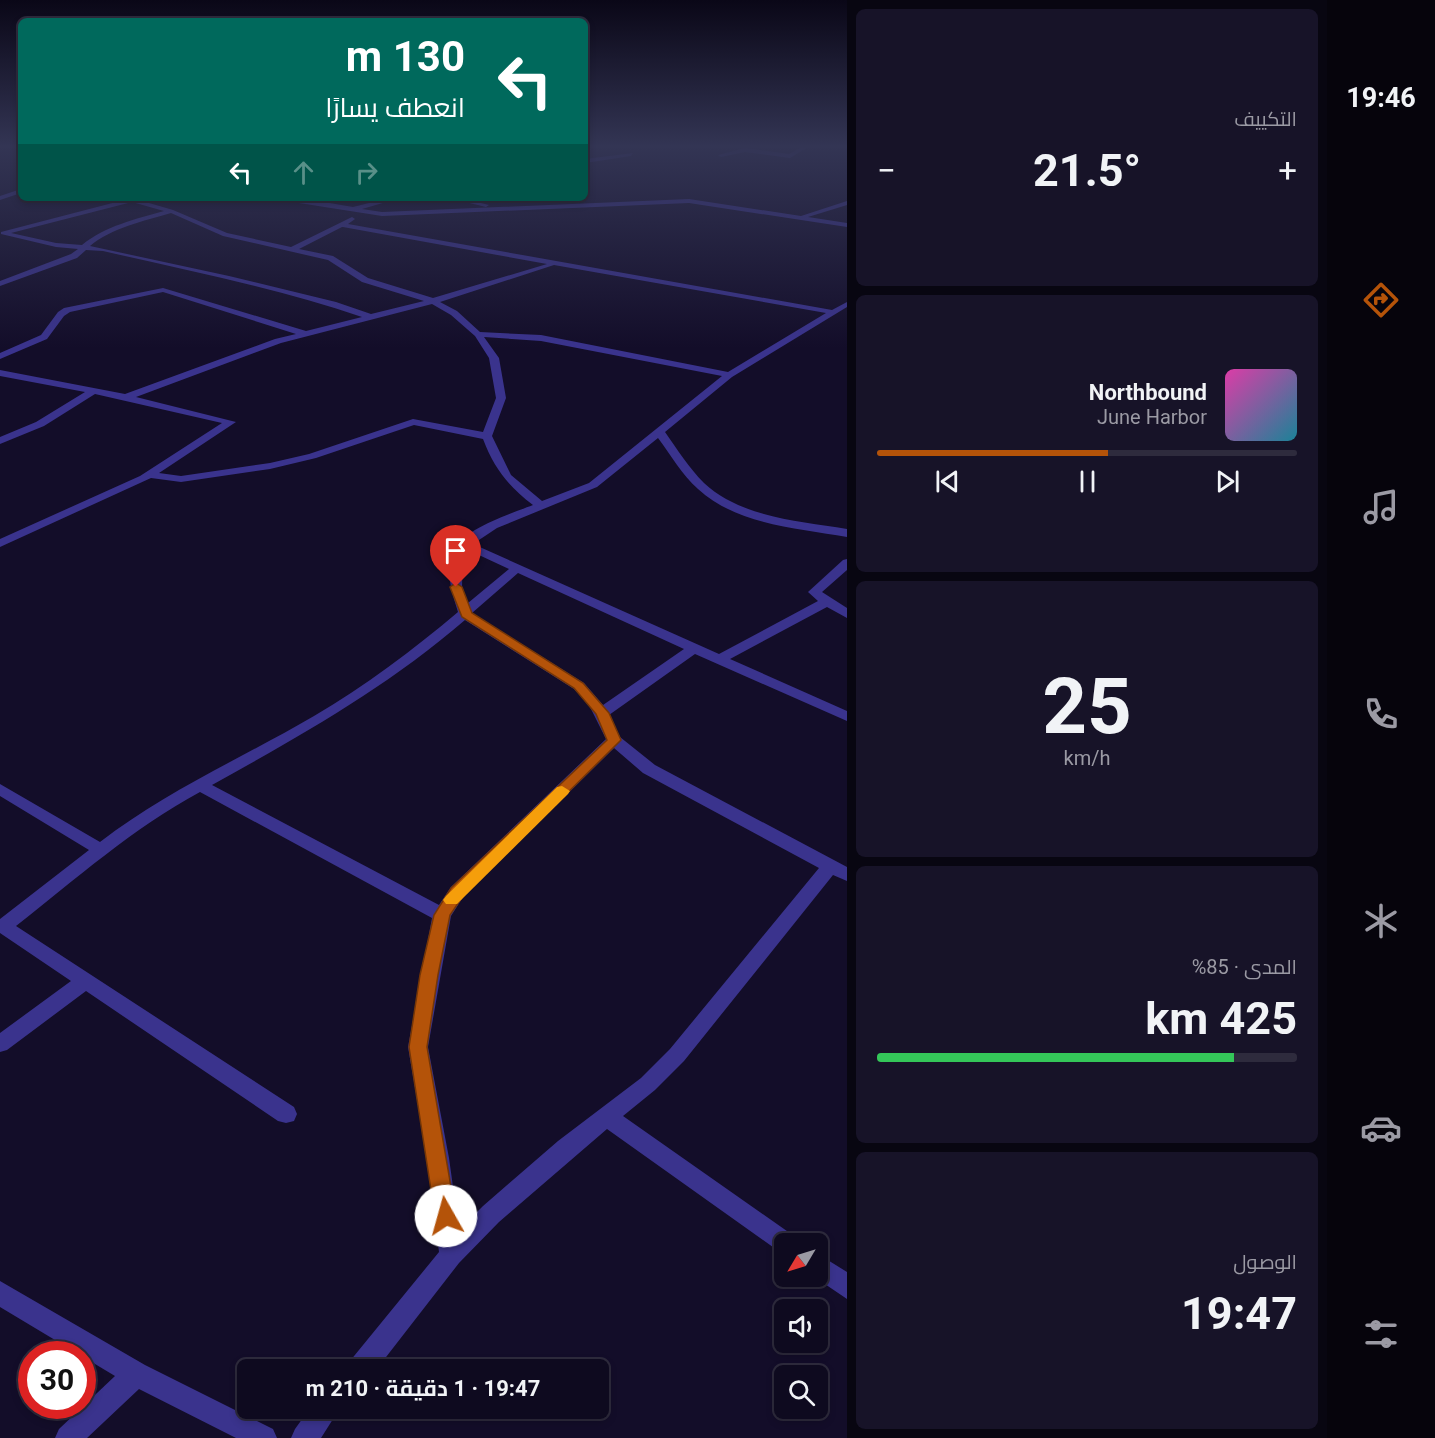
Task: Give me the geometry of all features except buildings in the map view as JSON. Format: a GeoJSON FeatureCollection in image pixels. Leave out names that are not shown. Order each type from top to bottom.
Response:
{"type":"FeatureCollection","features":[{"type":"Feature","properties":{"kind":"street"},"geometry":{"type":"LineString","coordinates":[[1,233],[72,214]]}},
{"type":"Feature","properties":{"kind":"street"},"geometry":{"type":"LineString","coordinates":[[0,284],[74,256],[95,238],[161,214]]}},
{"type":"Feature","properties":{"kind":"street"},"geometry":{"type":"LineString","coordinates":[[178,214],[225,235],[334,260],[370,282],[433,302],[454,313],[478,334],[494,358],[501,398],[487,436],[499,470],[505,478],[542,507]]}},
{"type":"Feature","properties":{"kind":"street"},"geometry":{"type":"LineString","coordinates":[[293,249],[343,225],[358,214]]}},
{"type":"Feature","properties":{"kind":"street"},"geometry":{"type":"LineString","coordinates":[[781,214],[847,225]]}},
{"type":"Feature","properties":{"kind":"street"},"geometry":{"type":"LineString","coordinates":[[801,217],[810,214]]}},
{"type":"Feature","properties":{"kind":"street"},"geometry":{"type":"LineString","coordinates":[[343,225],[832,312]]}},
{"type":"Feature","properties":{"kind":"street"},"geometry":{"type":"LineString","coordinates":[[1,233],[56,245],[85,247],[248,282],[333,304],[371,317]]}},
{"type":"Feature","properties":{"kind":"street"},"geometry":{"type":"LineString","coordinates":[[126,397],[303,333],[433,302],[553,264]]}},
{"type":"Feature","properties":{"kind":"street"},"geometry":{"type":"LineString","coordinates":[[0,356],[44,337],[61,314],[68,310],[157,290],[303,333]]}},
{"type":"Feature","properties":{"kind":"street"},"geometry":{"type":"LineString","coordinates":[[368,1359],[451,1255],[508,1199],[566,1148],[607,1118],[678,1055],[838,871],[674,784],[649,769],[614,740],[602,713],[579,686],[466,615],[456,587],[457,553],[464,544],[493,525],[593,485],[729,375],[847,304]]}},
{"type":"Feature","properties":{"kind":"street"},"geometry":{"type":"LineString","coordinates":[[478,334],[541,338],[729,375]]}},
{"type":"Feature","properties":{"kind":"street"},"geometry":{"type":"LineString","coordinates":[[0,373],[126,397],[231,422],[150,475],[0,543]]}},
{"type":"Feature","properties":{"kind":"street"},"geometry":{"type":"LineString","coordinates":[[0,441],[40,424],[93,391]]}},
{"type":"Feature","properties":{"kind":"street"},"geometry":{"type":"LineString","coordinates":[[150,475],[181,479],[270,466],[312,456],[413,422],[460,434],[487,436]]}},
{"type":"Feature","properties":{"kind":"street"},"geometry":{"type":"LineString","coordinates":[[659,432],[702,488],[732,507],[769,518],[847,533]]}},
{"type":"Feature","properties":{"kind":"street"},"geometry":{"type":"LineString","coordinates":[[464,544],[847,717]]}},
{"type":"Feature","properties":{"kind":"street"},"geometry":{"type":"LineString","coordinates":[[847,563],[814,592],[847,614]]}},
{"type":"Feature","properties":{"kind":"street"},"geometry":{"type":"LineString","coordinates":[[286,1114],[2,927],[101,850],[170,801],[320,719],[417,654],[466,615],[517,568]]}},
{"type":"Feature","properties":{"kind":"street"},"geometry":{"type":"LineString","coordinates":[[720,659],[826,602]]}},
{"type":"Feature","properties":{"kind":"street"},"geometry":{"type":"LineString","coordinates":[[602,713],[694,648]]}},
{"type":"Feature","properties":{"kind":"street"},"geometry":{"type":"LineString","coordinates":[[451,1255],[438,1158],[418,1047],[429,975],[442,915],[457,892],[614,740]]}},
{"type":"Feature","properties":{"kind":"street"},"geometry":{"type":"LineString","coordinates":[[200,785],[442,915]]}},
{"type":"Feature","properties":{"kind":"street"},"geometry":{"type":"LineString","coordinates":[[0,789],[101,850]]}},
{"type":"Feature","properties":{"kind":"street"},"geometry":{"type":"LineString","coordinates":[[0,1044],[85,981]]}},
{"type":"Feature","properties":{"kind":"street"},"geometry":{"type":"LineString","coordinates":[[607,1118],[774,1236]]}},
{"type":"Feature","properties":{"kind":"street"},"geometry":{"type":"LineString","coordinates":[[828,1273],[847,1287]]}},
{"type":"Feature","properties":{"kind":"street"},"geometry":{"type":"LineString","coordinates":[[0,1293],[136,1374],[264,1438]]}},
{"type":"Feature","properties":{"kind":"street"},"geometry":{"type":"LineString","coordinates":[[68,1438],[136,1374]]}},
{"type":"Feature","properties":{"kind":"street"},"geometry":{"type":"LineString","coordinates":[[304,1438],[319,1419]]}},
{"type":"Feature","properties":{"kind":"slow traffic"},"geometry":{"type":"LineString","coordinates":[[452,900],[457,892],[562,791]]}},
{"type":"Feature","properties":{"kind":"route"},"geometry":{"type":"LineString","coordinates":[[446,1216],[418,1047],[429,975],[442,915],[457,892],[614,740],[602,713],[579,686],[466,615],[456,587]]}}]}
